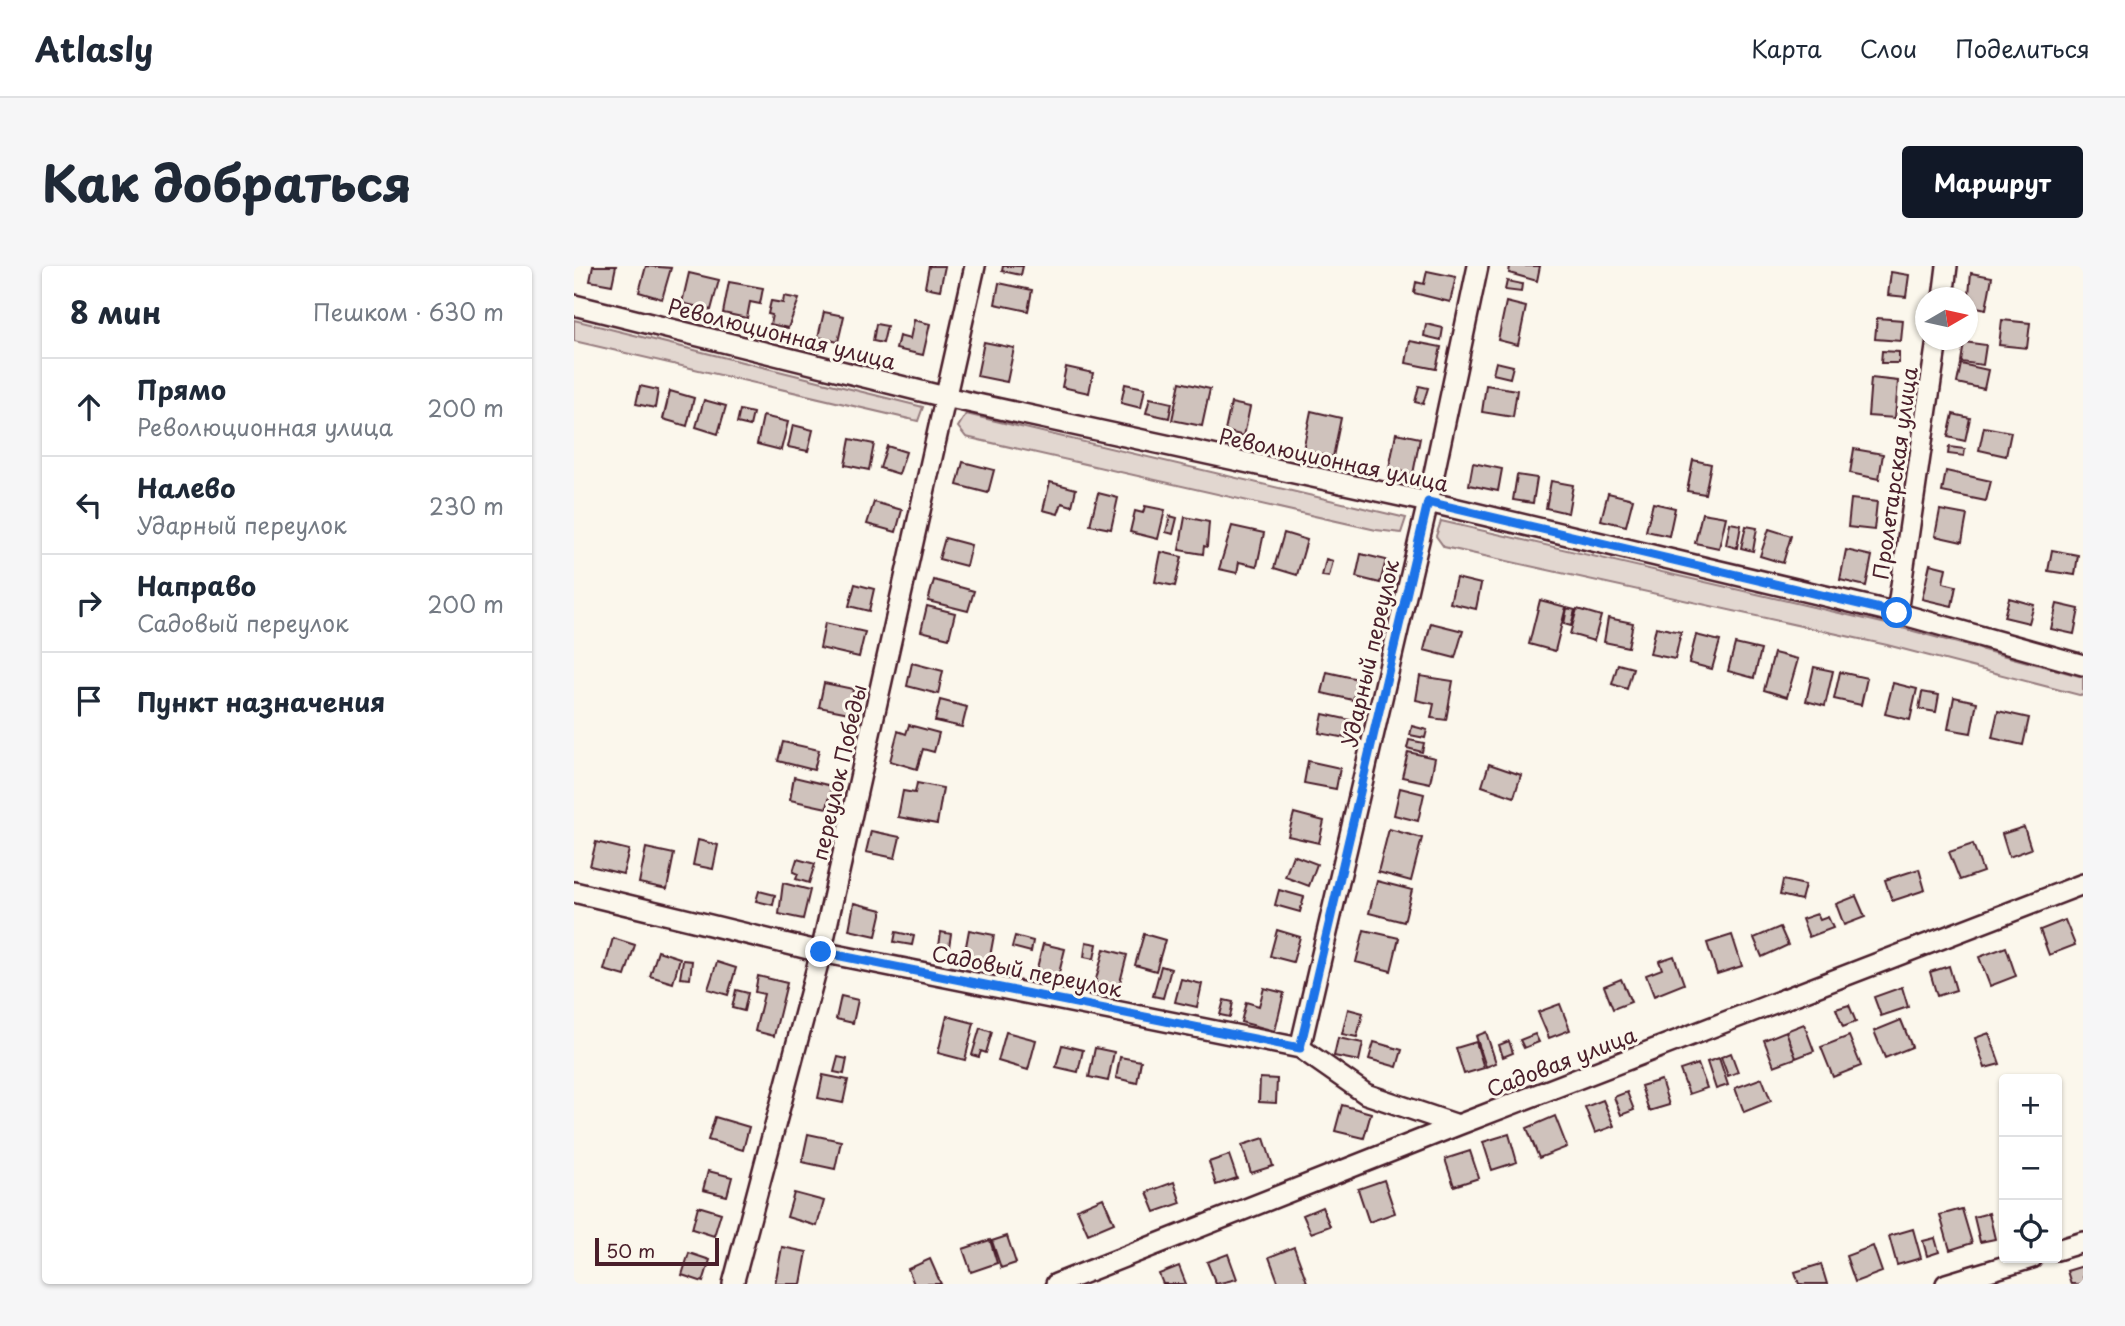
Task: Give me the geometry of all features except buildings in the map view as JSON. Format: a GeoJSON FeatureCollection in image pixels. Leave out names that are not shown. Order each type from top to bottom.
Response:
{"type":"FeatureCollection","features":[{"type":"Feature","properties":{"kind":"street","name":"переулок Победы"},"geometry":{"type":"LineString","coordinates":[[733,1284],[821,952],[975,266]]}},
{"type":"Feature","properties":{"kind":"street","name":"Ударный переулок"},"geometry":{"type":"LineString","coordinates":[[1300,1048],[1428,502],[1478,266]]}},
{"type":"Feature","properties":{"kind":"street"},"geometry":{"type":"LineString","coordinates":[[1944,287],[1947,266]]}},
{"type":"Feature","properties":{"kind":"street","name":"Революционная улица"},"geometry":{"type":"LineString","coordinates":[[574,305],[945,397],[1428,502],[1897,613],[2083,665]]}},
{"type":"Feature","properties":{"kind":"street","name":"Пролетарская улица"},"geometry":{"type":"LineString","coordinates":[[1897,613],[1936,350]]}},
{"type":"Feature","properties":{"kind":"street","name":"Садовая улица"},"geometry":{"type":"LineString","coordinates":[[1056,1284],[1458,1125],[2083,884]]}},
{"type":"Feature","properties":{"kind":"street","name":"Садовый переулок"},"geometry":{"type":"LineString","coordinates":[[574,892],[821,952],[1300,1048],[1366,1094],[1458,1125]]}},
{"type":"Feature","properties":{"kind":"street"},"geometry":{"type":"LineString","coordinates":[[2062,1248],[2083,1242]]}},
{"type":"Feature","properties":{"kind":"street"},"geometry":{"type":"LineString","coordinates":[[1946,1284],[2015,1263]]}},
{"type":"Feature","properties":{"kind":"shaded area"},"geometry":{"type":"Polygon","coordinates":[[[574,320],[923,407],[918,421],[574,341],[574,320]]]}},
{"type":"Feature","properties":{"kind":"shaded area"},"geometry":{"type":"Polygon","coordinates":[[[966,414],[1406,518],[1401,533],[1376,530],[966,437],[958,427],[966,414]]]}},
{"type":"Feature","properties":{"kind":"shaded area"},"geometry":{"type":"Polygon","coordinates":[[[1441,521],[1891,625],[2083,677],[2083,696],[1887,645],[1444,547],[1436,536],[1441,521]]]}},
{"type":"Feature","properties":{"kind":"route"},"geometry":{"type":"LineString","coordinates":[[821,952],[1300,1048],[1428,502],[1897,613]]}}]}
